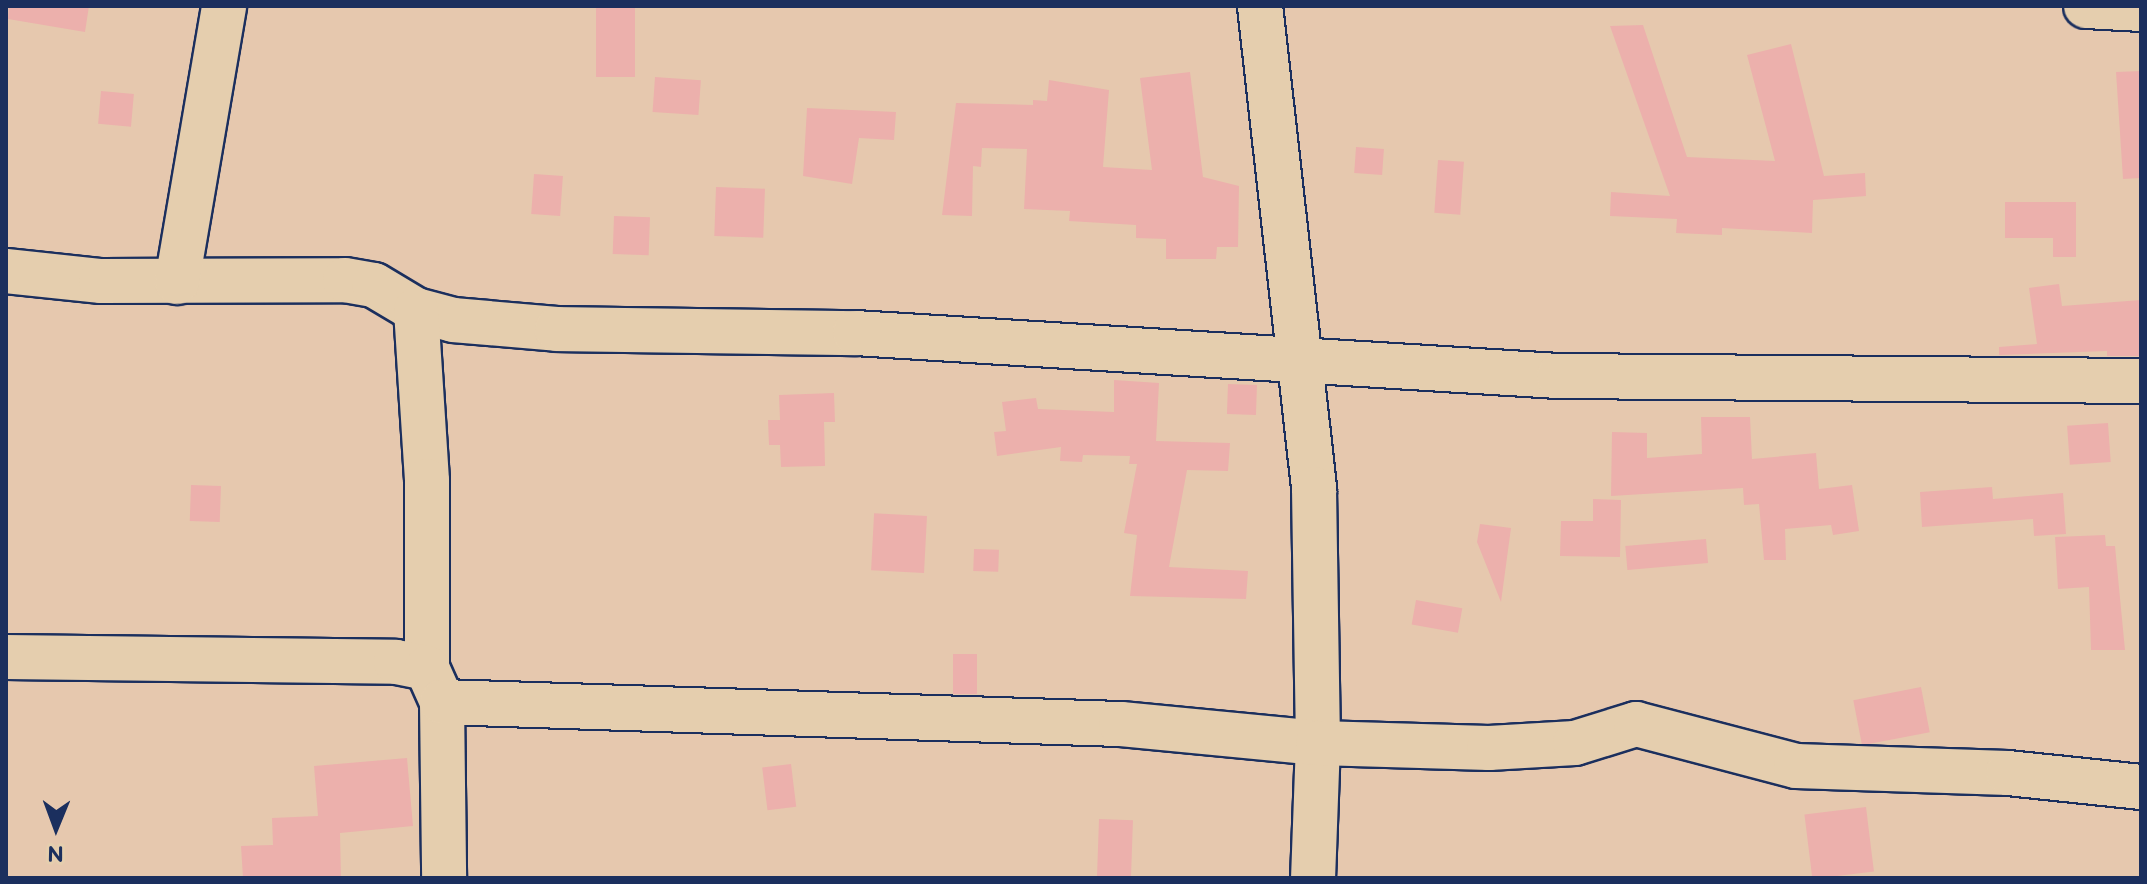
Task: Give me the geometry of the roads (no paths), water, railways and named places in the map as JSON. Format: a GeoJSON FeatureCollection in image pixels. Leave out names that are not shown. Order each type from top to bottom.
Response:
{"type":"FeatureCollection","features":[{"type":"Feature","properties":{"kind":"street"},"geometry":{"type":"LineString","coordinates":[[177,282],[224,6]]}},
{"type":"Feature","properties":{"kind":"street"},"geometry":{"type":"LineString","coordinates":[[1260,6],[1303,358],[1314,489],[1318,743],[1313,878]]}},
{"type":"Feature","properties":{"kind":"street"},"geometry":{"type":"LineString","coordinates":[[2086,6],[2141,9]]}},
{"type":"Feature","properties":{"kind":"street"},"geometry":{"type":"LineString","coordinates":[[6,271],[177,282],[345,280],[374,285],[416,310],[453,320],[557,329],[855,333],[1559,376],[2141,381]]}},
{"type":"Feature","properties":{"kind":"street"},"geometry":{"type":"LineString","coordinates":[[416,310],[427,481],[444,878]]}},
{"type":"Feature","properties":{"kind":"street"},"geometry":{"type":"LineString","coordinates":[[6,657],[396,662],[434,685],[1121,724],[1318,743],[1518,747],[1588,741],[1636,724],[1796,766],[2008,773],[2141,787]]}}]}
